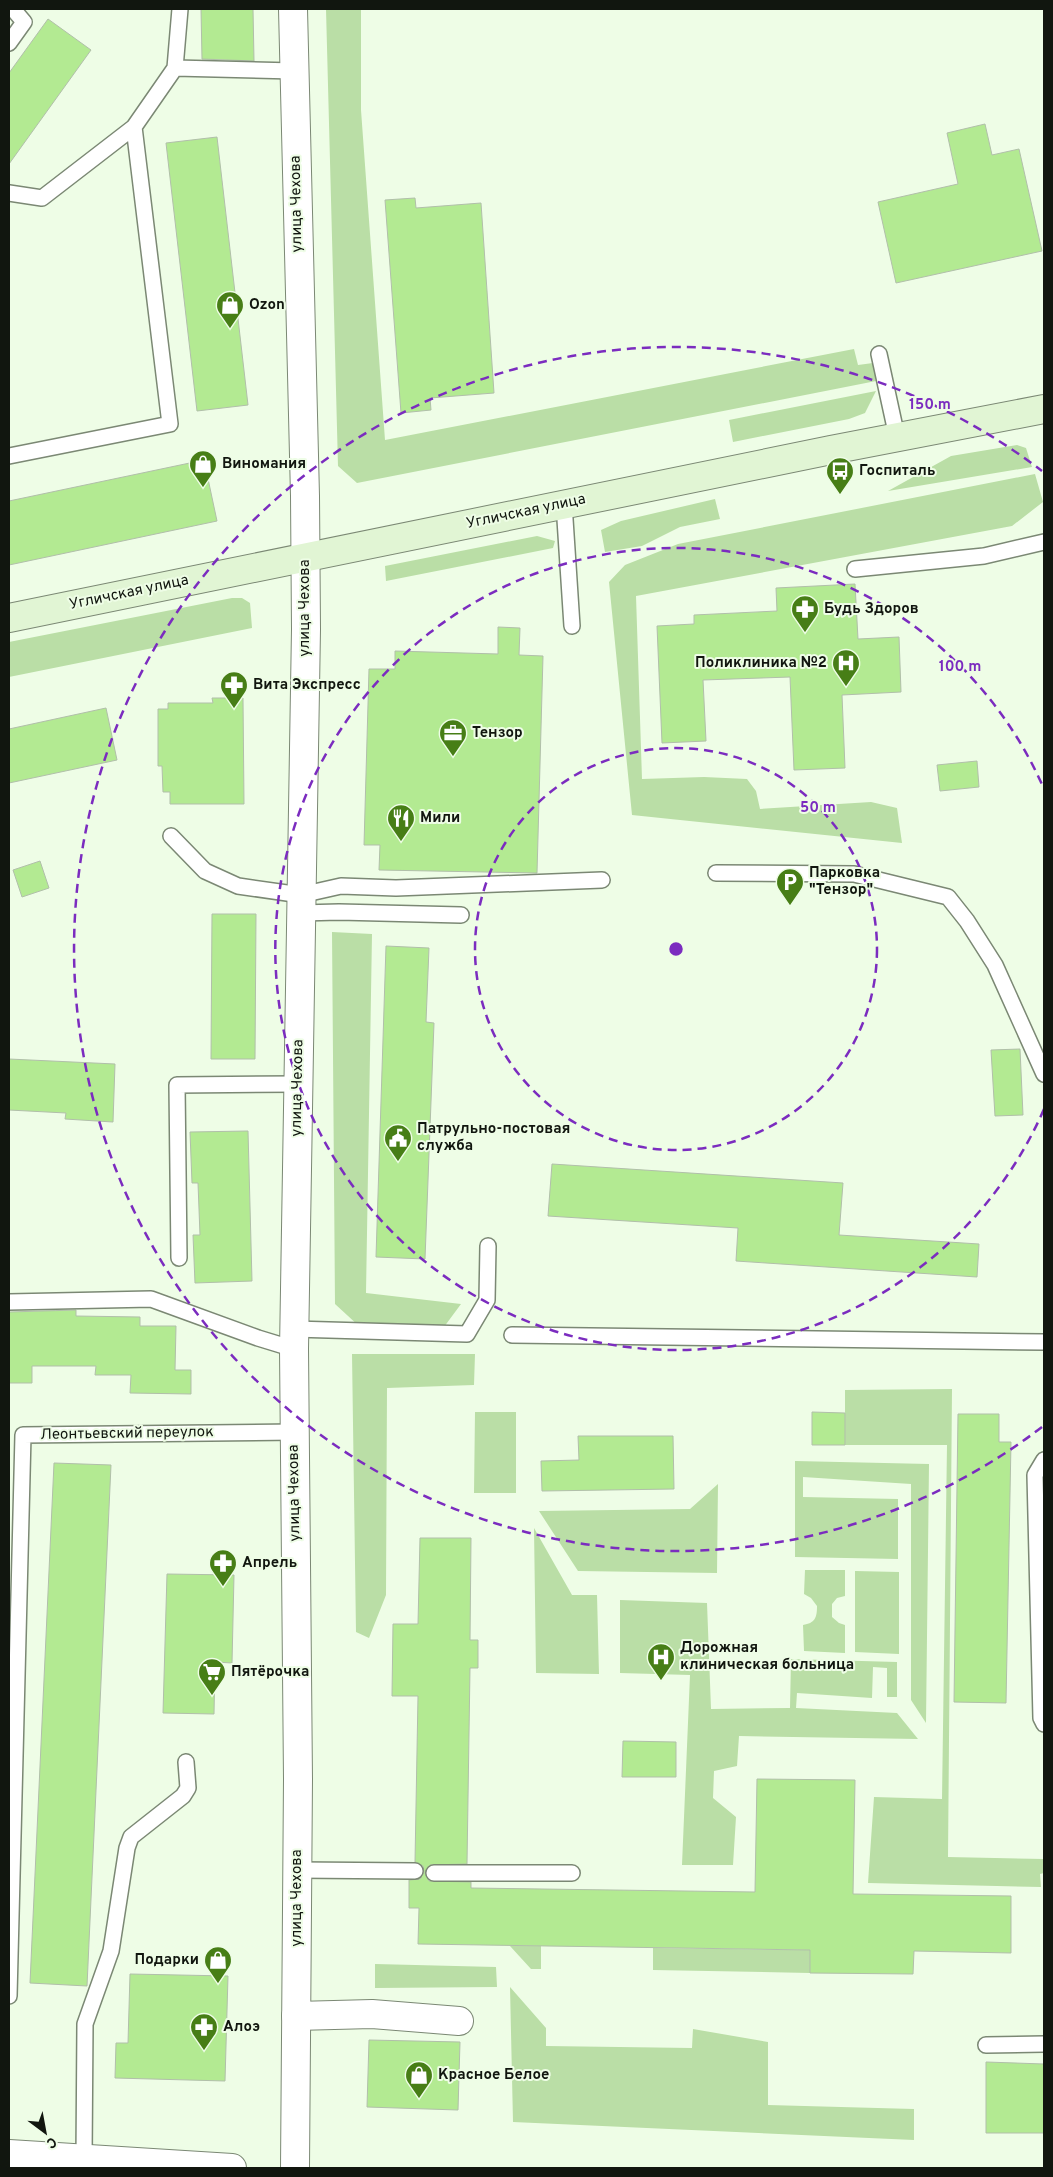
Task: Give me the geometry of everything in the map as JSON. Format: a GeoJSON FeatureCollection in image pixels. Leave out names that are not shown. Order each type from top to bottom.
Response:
{"type":"FeatureCollection","features":[{"type":"Feature","properties":{"kind":"main road","name":"Угличская улица"},"geometry":{"type":"LineString","coordinates":[[9,618],[564,504],[1044,409]]}},
{"type":"Feature","properties":{"kind":"street","name":"улица Чехова"},"geometry":{"type":"LineString","coordinates":[[293,9],[306,557],[294,1339],[297,1870],[294,2168]]}},
{"type":"Feature","properties":{"kind":"street"},"geometry":{"type":"LineString","coordinates":[[296,2016],[372,2014],[459,2020]]}},
{"type":"Feature","properties":{"kind":"street"},"geometry":{"type":"LineString","coordinates":[[9,2154],[232,2168]]}},
{"type":"Feature","properties":{"kind":"lane"},"geometry":{"type":"LineString","coordinates":[[9,43],[24,22],[13,9]]}},
{"type":"Feature","properties":{"kind":"lane"},"geometry":{"type":"LineString","coordinates":[[9,193],[42,198],[134,127],[175,68],[180,9]]}},
{"type":"Feature","properties":{"kind":"lane"},"geometry":{"type":"LineString","coordinates":[[175,68],[294,71]]}},
{"type":"Feature","properties":{"kind":"lane"},"geometry":{"type":"LineString","coordinates":[[9,456],[170,424],[134,127]]}},
{"type":"Feature","properties":{"kind":"lane"},"geometry":{"type":"LineString","coordinates":[[879,354],[897,437]]}},
{"type":"Feature","properties":{"kind":"lane"},"geometry":{"type":"LineString","coordinates":[[564,504],[572,626]]}},
{"type":"Feature","properties":{"kind":"lane"},"geometry":{"type":"LineString","coordinates":[[855,569],[984,556],[1044,542]]}},
{"type":"Feature","properties":{"kind":"lane"},"geometry":{"type":"LineString","coordinates":[[171,836],[205,871],[238,886],[301,904],[339,912],[461,915]]}},
{"type":"Feature","properties":{"kind":"lane"},"geometry":{"type":"LineString","coordinates":[[716,873],[854,874],[948,897],[968,922],[995,965],[1044,1074]]}},
{"type":"Feature","properties":{"kind":"lane"},"geometry":{"type":"LineString","coordinates":[[301,904],[341,886],[415,888],[602,880]]}},
{"type":"Feature","properties":{"kind":"lane"},"geometry":{"type":"LineString","coordinates":[[179,1258],[177,1085],[298,1084]]}},
{"type":"Feature","properties":{"kind":"lane"},"geometry":{"type":"LineString","coordinates":[[9,1302],[151,1299],[258,1338],[294,1339],[467,1334],[487,1300],[488,1246]]}},
{"type":"Feature","properties":{"kind":"lane"},"geometry":{"type":"LineString","coordinates":[[512,1335],[1044,1342]]}},
{"type":"Feature","properties":{"kind":"lane","name":"Леонтьевский переулок"},"geometry":{"type":"LineString","coordinates":[[9,1996],[12,1768],[23,1435],[295,1432]]}},
{"type":"Feature","properties":{"kind":"lane"},"geometry":{"type":"LineString","coordinates":[[1044,1460],[1035,1475],[1041,1718],[1044,1724]]}},
{"type":"Feature","properties":{"kind":"lane"},"geometry":{"type":"LineString","coordinates":[[84,2159],[85,2024],[111,1951],[127,1848],[131,1837],[183,1796],[188,1788],[186,1762]]}},
{"type":"Feature","properties":{"kind":"lane"},"geometry":{"type":"LineString","coordinates":[[297,1870],[415,1871]]}},
{"type":"Feature","properties":{"kind":"lane"},"geometry":{"type":"LineString","coordinates":[[434,1873],[572,1873]]}},
{"type":"Feature","properties":{"kind":"lane"},"geometry":{"type":"LineString","coordinates":[[986,2045],[1044,2044]]}},
{"type":"Feature","properties":{"kind":"green space"},"geometry":{"type":"Polygon","coordinates":[[[326,9],[361,9],[361,110],[385,440],[854,349],[858,365],[873,363],[876,381],[357,483],[338,466],[326,9]]]}},
{"type":"Feature","properties":{"kind":"green space"},"geometry":{"type":"Polygon","coordinates":[[[876,391],[865,413],[849,419],[733,442],[729,420],[876,391]]]}},
{"type":"Feature","properties":{"kind":"green space"},"geometry":{"type":"Polygon","coordinates":[[[1017,445],[1026,448],[1032,467],[888,491],[951,456],[1017,445]]]}},
{"type":"Feature","properties":{"kind":"green space"},"geometry":{"type":"Polygon","coordinates":[[[1035,474],[1043,502],[1012,526],[636,596],[642,779],[704,777],[747,779],[756,791],[760,809],[871,802],[897,808],[902,843],[632,815],[609,582],[625,565],[678,544],[1035,474]]]}},
{"type":"Feature","properties":{"kind":"green space"},"geometry":{"type":"Polygon","coordinates":[[[715,499],[720,519],[680,527],[642,546],[605,552],[601,530],[621,521],[715,499]]]}},
{"type":"Feature","properties":{"kind":"green space"},"geometry":{"type":"Polygon","coordinates":[[[537,536],[555,541],[553,548],[386,581],[385,566],[537,536]]]}},
{"type":"Feature","properties":{"kind":"green space"},"geometry":{"type":"Polygon","coordinates":[[[232,598],[242,598],[250,603],[252,628],[9,677],[9,642],[232,598]]]}},
{"type":"Feature","properties":{"kind":"green space"},"geometry":{"type":"Polygon","coordinates":[[[332,932],[372,934],[366,1293],[461,1304],[444,1327],[360,1327],[335,1304],[332,932]]]}},
{"type":"Feature","properties":{"kind":"green space"},"geometry":{"type":"Polygon","coordinates":[[[352,1354],[475,1354],[474,1385],[387,1388],[386,1595],[369,1638],[356,1632],[352,1354]]]}},
{"type":"Feature","properties":{"kind":"green space"},"geometry":{"type":"Polygon","coordinates":[[[952,1389],[948,1857],[1044,1859],[1044,1873],[1040,1874],[1041,1887],[868,1883],[874,1797],[942,1799],[947,1445],[845,1445],[845,1390],[952,1389]]]}},
{"type":"Feature","properties":{"kind":"green space"},"geometry":{"type":"Polygon","coordinates":[[[475,1412],[516,1412],[516,1493],[474,1493],[475,1412]]]}},
{"type":"Feature","properties":{"kind":"green space"},"geometry":{"type":"Polygon","coordinates":[[[795,1461],[929,1464],[926,1723],[911,1700],[911,1484],[803,1477],[803,1497],[898,1499],[898,1559],[795,1557],[795,1461]]]}},
{"type":"Feature","properties":{"kind":"green space"},"geometry":{"type":"Polygon","coordinates":[[[718,1484],[717,1573],[578,1571],[539,1511],[690,1509],[718,1484]]]}},
{"type":"Feature","properties":{"kind":"green space"},"geometry":{"type":"Polygon","coordinates":[[[534,1528],[572,1595],[597,1595],[599,1674],[536,1673],[534,1528]]]}},
{"type":"Feature","properties":{"kind":"green space"},"geometry":{"type":"Polygon","coordinates":[[[805,1570],[845,1570],[845,1596],[837,1598],[832,1604],[832,1617],[845,1625],[845,1653],[804,1651],[803,1625],[815,1619],[817,1606],[811,1598],[804,1594],[805,1570]]]}},
{"type":"Feature","properties":{"kind":"green space"},"geometry":{"type":"Polygon","coordinates":[[[855,1571],[899,1572],[899,1654],[855,1652],[855,1571]]]}},
{"type":"Feature","properties":{"kind":"green space"},"geometry":{"type":"Polygon","coordinates":[[[620,1600],[707,1603],[711,1709],[790,1708],[791,1659],[897,1662],[897,1697],[887,1697],[887,1668],[873,1667],[872,1698],[797,1693],[796,1708],[897,1713],[918,1739],[739,1736],[737,1766],[714,1771],[713,1798],[736,1817],[733,1865],[682,1865],[690,1675],[620,1673],[620,1600]]]}},
{"type":"Feature","properties":{"kind":"green space"},"geometry":{"type":"Polygon","coordinates":[[[510,1946],[541,1946],[541,1969],[531,1969],[510,1946]]]}},
{"type":"Feature","properties":{"kind":"green space"},"geometry":{"type":"Polygon","coordinates":[[[653,1948],[810,1950],[810,1973],[653,1970],[653,1948]]]}},
{"type":"Feature","properties":{"kind":"green space"},"geometry":{"type":"Polygon","coordinates":[[[375,1964],[496,1967],[497,1987],[375,1988],[375,1964]]]}},
{"type":"Feature","properties":{"kind":"green space"},"geometry":{"type":"Polygon","coordinates":[[[510,1987],[546,2028],[546,2046],[692,2048],[693,2029],[768,2042],[768,2105],[914,2109],[914,2140],[513,2122],[510,1987]]]}},
{"type":"Feature","properties":{"kind":"building"},"geometry":{"type":"Polygon","coordinates":[[[201,9],[253,9],[254,61],[202,59],[201,9]]]}},
{"type":"Feature","properties":{"kind":"building"},"geometry":{"type":"Polygon","coordinates":[[[48,19],[91,50],[9,164],[9,73],[48,19]]]}},
{"type":"Feature","properties":{"kind":"building"},"geometry":{"type":"Polygon","coordinates":[[[985,124],[992,155],[1019,149],[1042,251],[896,283],[878,202],[958,184],[947,133],[985,124]]]}},
{"type":"Feature","properties":{"kind":"building"},"geometry":{"type":"Polygon","coordinates":[[[217,137],[248,405],[197,411],[166,143],[217,137]]]}},
{"type":"Feature","properties":{"kind":"building"},"geometry":{"type":"Polygon","coordinates":[[[415,198],[416,208],[481,203],[494,393],[430,398],[431,410],[401,413],[385,200],[415,198]]]}},
{"type":"Feature","properties":{"kind":"building"},"geometry":{"type":"Polygon","coordinates":[[[204,460],[217,521],[9,565],[9,501],[204,460]]]}},
{"type":"Feature","properties":{"kind":"building","name":"Поликлиника №2"},"geometry":{"type":"Polygon","coordinates":[[[855,584],[858,639],[899,637],[901,692],[842,695],[845,768],[794,770],[790,677],[703,680],[706,741],[662,743],[657,626],[694,624],[694,615],[777,611],[776,588],[855,584]]]}},
{"type":"Feature","properties":{"kind":"building","name":"Тензор"},"geometry":{"type":"Polygon","coordinates":[[[498,627],[520,628],[519,655],[543,656],[537,873],[379,870],[380,845],[364,845],[369,669],[395,669],[395,651],[498,654],[498,627]]]}},
{"type":"Feature","properties":{"kind":"building"},"geometry":{"type":"Polygon","coordinates":[[[212,698],[243,698],[244,804],[170,804],[170,792],[163,792],[162,766],[158,766],[158,709],[168,709],[168,703],[213,703],[212,698]]]}},
{"type":"Feature","properties":{"kind":"building"},"geometry":{"type":"Polygon","coordinates":[[[106,708],[117,760],[9,783],[9,729],[106,708]]]}},
{"type":"Feature","properties":{"kind":"building"},"geometry":{"type":"Polygon","coordinates":[[[977,761],[979,787],[940,791],[937,765],[977,761]]]}},
{"type":"Feature","properties":{"kind":"building"},"geometry":{"type":"Polygon","coordinates":[[[40,861],[49,888],[22,897],[13,870],[40,861]]]}},
{"type":"Feature","properties":{"kind":"building"},"geometry":{"type":"Polygon","coordinates":[[[212,914],[256,914],[255,1059],[211,1059],[212,914]]]}},
{"type":"Feature","properties":{"kind":"building"},"geometry":{"type":"Polygon","coordinates":[[[386,946],[429,948],[426,1022],[434,1023],[425,1259],[376,1257],[386,946]]]}},
{"type":"Feature","properties":{"kind":"building"},"geometry":{"type":"Polygon","coordinates":[[[1020,1049],[1023,1115],[995,1116],[991,1050],[1020,1049]]]}},
{"type":"Feature","properties":{"kind":"building"},"geometry":{"type":"Polygon","coordinates":[[[9,1059],[115,1064],[113,1122],[65,1119],[66,1113],[9,1110],[9,1059]]]}},
{"type":"Feature","properties":{"kind":"building"},"geometry":{"type":"Polygon","coordinates":[[[248,1131],[252,1281],[195,1283],[193,1235],[200,1235],[198,1183],[192,1183],[190,1132],[248,1131]]]}},
{"type":"Feature","properties":{"kind":"building"},"geometry":{"type":"Polygon","coordinates":[[[552,1164],[843,1183],[839,1235],[979,1244],[977,1277],[736,1261],[738,1228],[548,1216],[552,1164]]]}},
{"type":"Feature","properties":{"kind":"building"},"geometry":{"type":"Polygon","coordinates":[[[76,1310],[76,1316],[140,1317],[140,1326],[176,1326],[175,1370],[191,1370],[191,1394],[130,1393],[131,1375],[95,1375],[96,1366],[32,1366],[32,1383],[9,1383],[9,1312],[76,1310]]]}},
{"type":"Feature","properties":{"kind":"building"},"geometry":{"type":"Polygon","coordinates":[[[812,1412],[845,1413],[845,1445],[812,1445],[812,1412]]]}},
{"type":"Feature","properties":{"kind":"building"},"geometry":{"type":"Polygon","coordinates":[[[958,1414],[999,1414],[999,1442],[1011,1442],[1006,1703],[954,1702],[958,1414]]]}},
{"type":"Feature","properties":{"kind":"building"},"geometry":{"type":"Polygon","coordinates":[[[578,1436],[673,1436],[674,1489],[542,1491],[541,1461],[579,1460],[578,1436]]]}},
{"type":"Feature","properties":{"kind":"building"},"geometry":{"type":"Polygon","coordinates":[[[54,1463],[111,1465],[87,1986],[30,1983],[54,1463]]]}},
{"type":"Feature","properties":{"kind":"building"},"geometry":{"type":"Polygon","coordinates":[[[420,1538],[471,1538],[470,1640],[478,1640],[478,1668],[470,1668],[467,1864],[430,1865],[425,1873],[429,1881],[471,1882],[471,1888],[755,1892],[757,1779],[855,1780],[853,1894],[1011,1896],[1011,1953],[914,1951],[913,1974],[810,1973],[810,1950],[418,1944],[419,1908],[409,1908],[409,1880],[420,1879],[424,1872],[423,1866],[415,1862],[418,1696],[392,1696],[393,1624],[418,1624],[420,1538]]]}},
{"type":"Feature","properties":{"kind":"building"},"geometry":{"type":"Polygon","coordinates":[[[167,1574],[234,1575],[232,1663],[215,1662],[214,1714],[163,1713],[167,1574]]]}},
{"type":"Feature","properties":{"kind":"building"},"geometry":{"type":"Polygon","coordinates":[[[623,1741],[676,1742],[676,1777],[622,1777],[623,1741]]]}},
{"type":"Feature","properties":{"kind":"building"},"geometry":{"type":"Polygon","coordinates":[[[130,1974],[228,1976],[225,2081],[115,2078],[116,2043],[128,2043],[130,1974]]]}},
{"type":"Feature","properties":{"kind":"building"},"geometry":{"type":"Polygon","coordinates":[[[369,2040],[460,2042],[458,2110],[367,2107],[369,2040]]]}},
{"type":"Feature","properties":{"kind":"building"},"geometry":{"type":"Polygon","coordinates":[[[986,2062],[1044,2064],[1044,2133],[986,2133],[986,2062]]]}},
{"type":"Feature","properties":{"kind":"place","name":"Ozon"},"geometry":{"type":"Point","coordinates":[230,329]}},
{"type":"Feature","properties":{"kind":"place","name":"Виномания"},"geometry":{"type":"Point","coordinates":[203,488]}},
{"type":"Feature","properties":{"kind":"place","name":"Госпиталь"},"geometry":{"type":"Point","coordinates":[840,495]}},
{"type":"Feature","properties":{"kind":"place","name":"Будь Здоров"},"geometry":{"type":"Point","coordinates":[805,633]}},
{"type":"Feature","properties":{"kind":"place","name":"Поликлиника №2"},"geometry":{"type":"Point","coordinates":[846,687]}},
{"type":"Feature","properties":{"kind":"place","name":"Вита Экспресс"},"geometry":{"type":"Point","coordinates":[234,709]}},
{"type":"Feature","properties":{"kind":"place","name":"Тензор"},"geometry":{"type":"Point","coordinates":[453,757]}},
{"type":"Feature","properties":{"kind":"place","name":"Мили"},"geometry":{"type":"Point","coordinates":[401,842]}},
{"type":"Feature","properties":{"kind":"place","name":"Парковка \"Тензор\""},"geometry":{"type":"Point","coordinates":[790,906]}},
{"type":"Feature","properties":{"kind":"place","name":"Патрульно-постовая служба"},"geometry":{"type":"Point","coordinates":[398,1162]}},
{"type":"Feature","properties":{"kind":"place","name":"Апрель"},"geometry":{"type":"Point","coordinates":[223,1587]}},
{"type":"Feature","properties":{"kind":"place","name":"Дорожная клиническая больница"},"geometry":{"type":"Point","coordinates":[661,1681]}},
{"type":"Feature","properties":{"kind":"place","name":"Пятёрочка"},"geometry":{"type":"Point","coordinates":[212,1696]}},
{"type":"Feature","properties":{"kind":"place","name":"Подарки"},"geometry":{"type":"Point","coordinates":[218,1984]}},
{"type":"Feature","properties":{"kind":"place","name":"Алоэ"},"geometry":{"type":"Point","coordinates":[204,2051]}},
{"type":"Feature","properties":{"kind":"place","name":"Красное Белое"},"geometry":{"type":"Point","coordinates":[419,2099]}}]}
